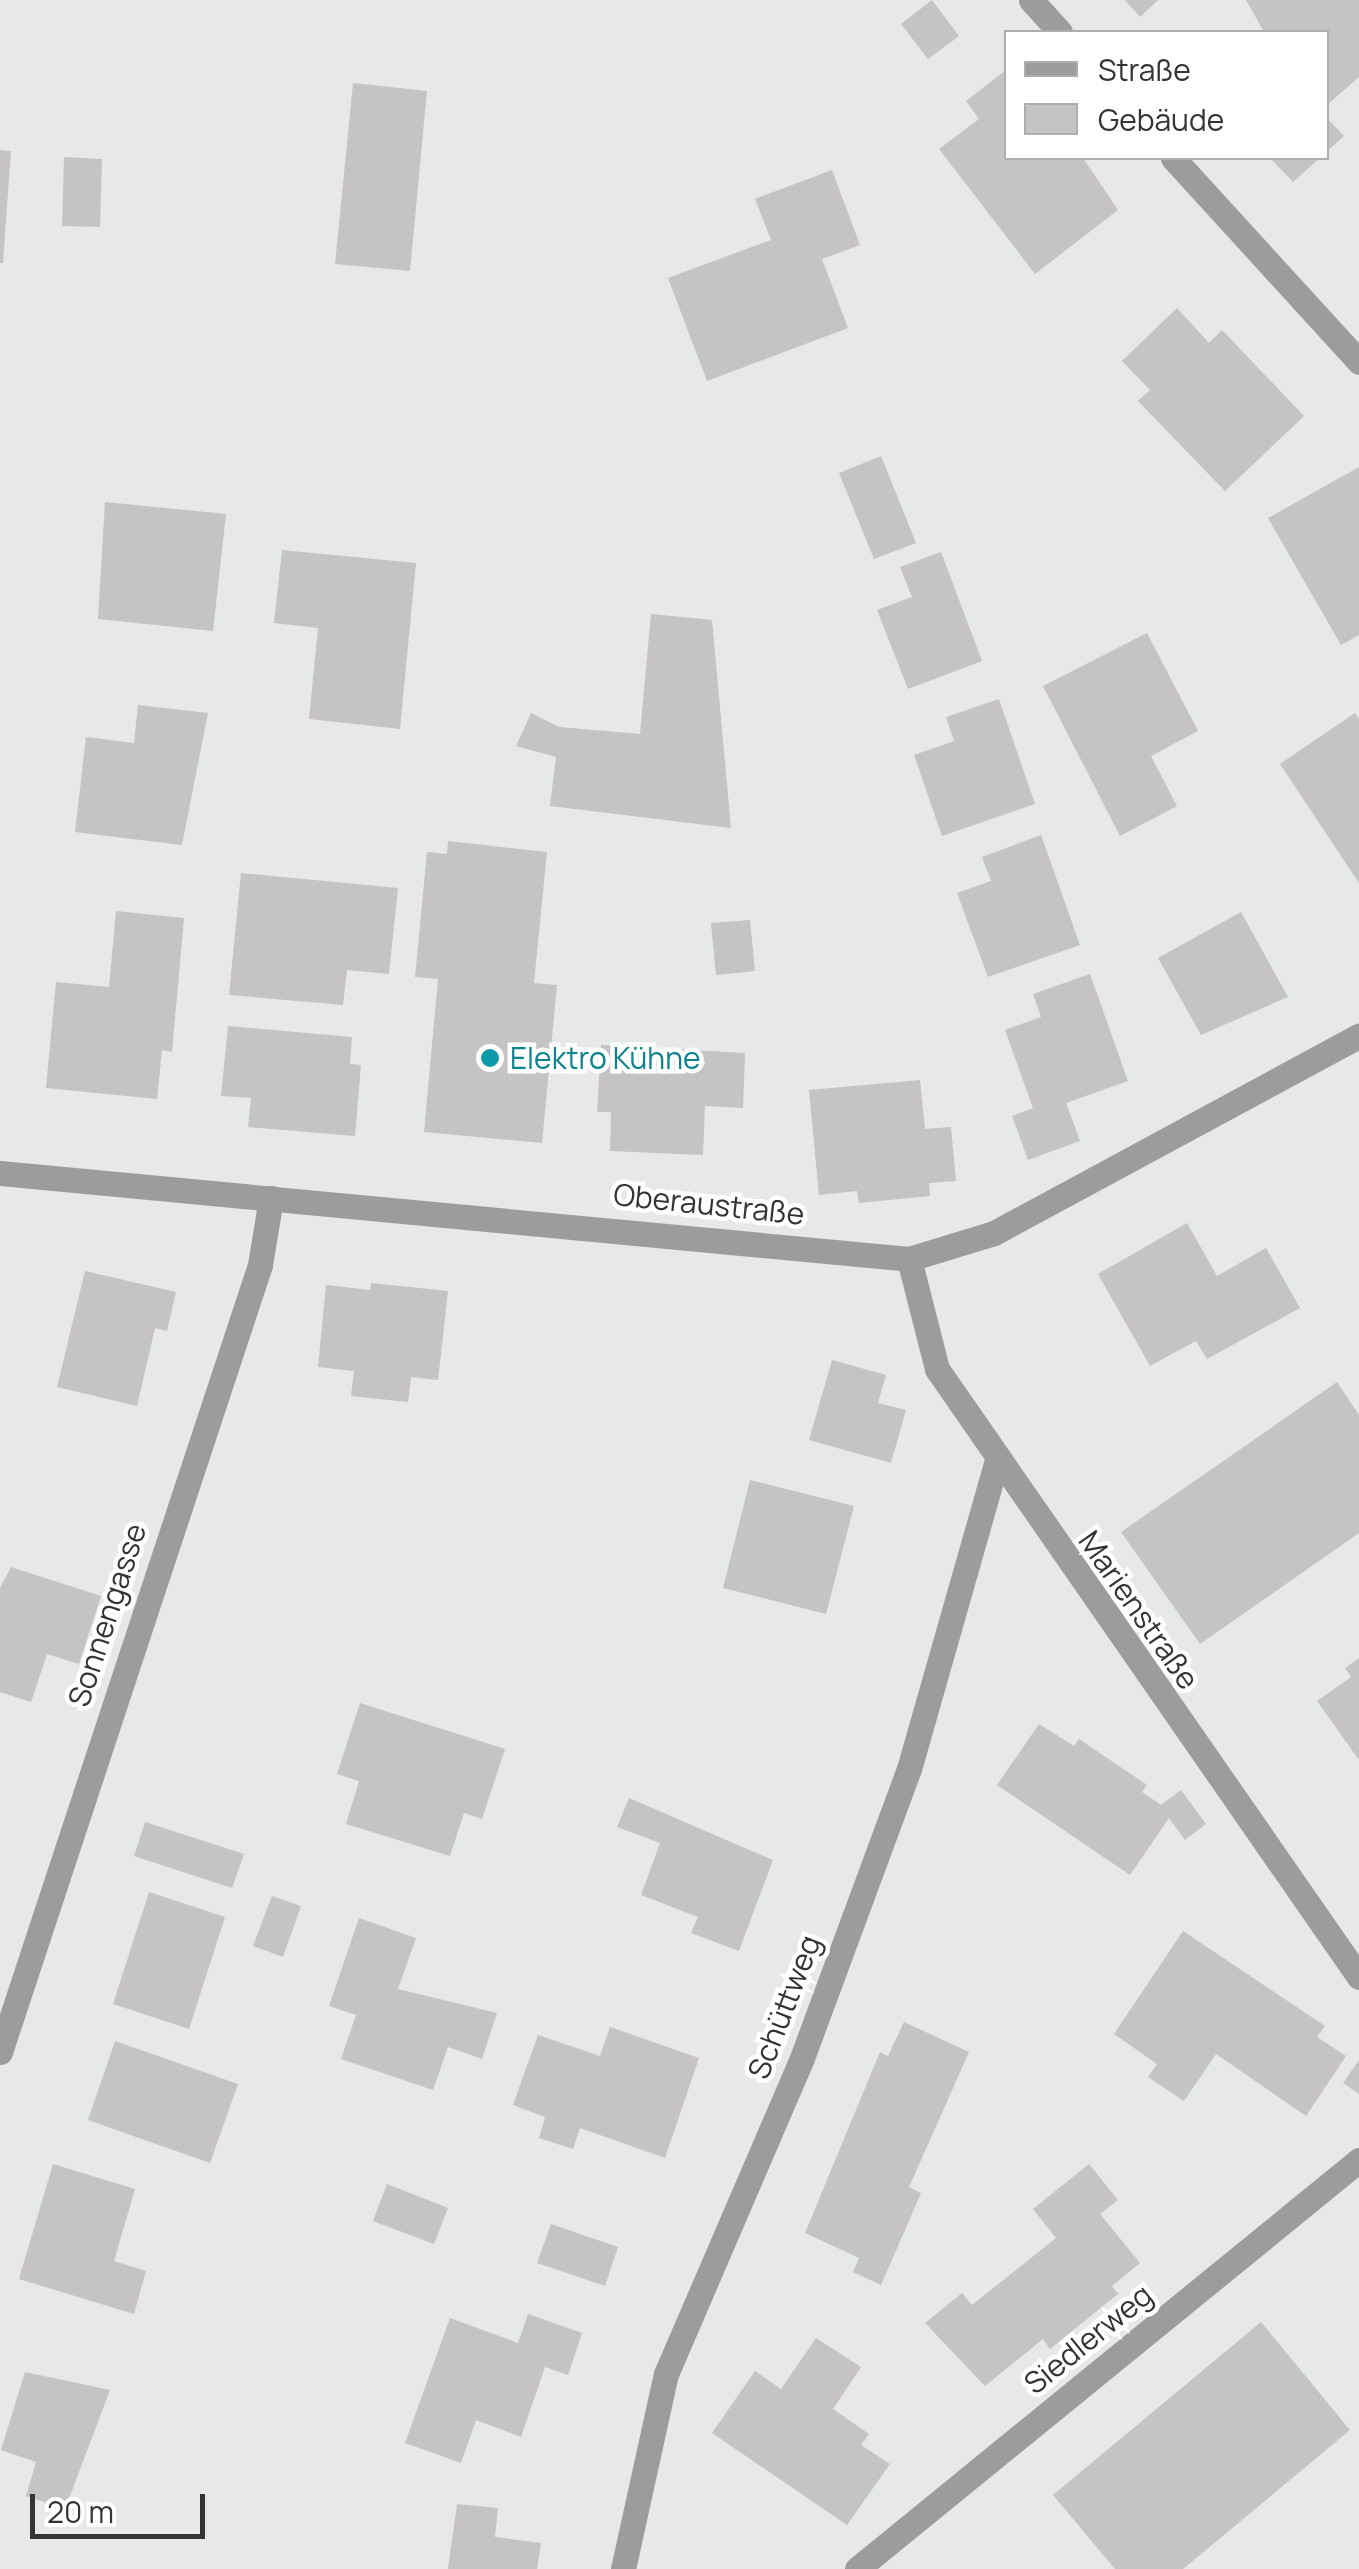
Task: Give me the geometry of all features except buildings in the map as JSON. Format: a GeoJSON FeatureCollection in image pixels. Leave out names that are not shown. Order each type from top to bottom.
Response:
{"type":"FeatureCollection","features":[{"type":"Feature","properties":{"kind":"street"},"geometry":{"type":"LineString","coordinates":[[1031,0],[1058,30]]}},
{"type":"Feature","properties":{"kind":"street"},"geometry":{"type":"LineString","coordinates":[[1176,160],[1359,362]]}},
{"type":"Feature","properties":{"kind":"street","name":"Oberaustraße"},"geometry":{"type":"LineString","coordinates":[[0,1173],[908,1259],[994,1233],[1359,1036]]}},
{"type":"Feature","properties":{"kind":"street","name":"Sonnengasse"},"geometry":{"type":"LineString","coordinates":[[0,2052],[260,1265],[272,1198]]}},
{"type":"Feature","properties":{"kind":"street","name":"Marienstraße"},"geometry":{"type":"LineString","coordinates":[[908,1259],[936,1369],[996,1463],[1359,1977]]}},
{"type":"Feature","properties":{"kind":"street","name":"Schüttweg"},"geometry":{"type":"LineString","coordinates":[[622,2569],[666,2374],[802,2058],[909,1769],[996,1463]]}},
{"type":"Feature","properties":{"kind":"street","name":"Siedlerweg"},"geometry":{"type":"LineString","coordinates":[[857,2569],[1359,2160]]}},
{"type":"Feature","properties":{"kind":"place","name":"Elektro Kühne"},"geometry":{"type":"Point","coordinates":[490,1058]}}]}
